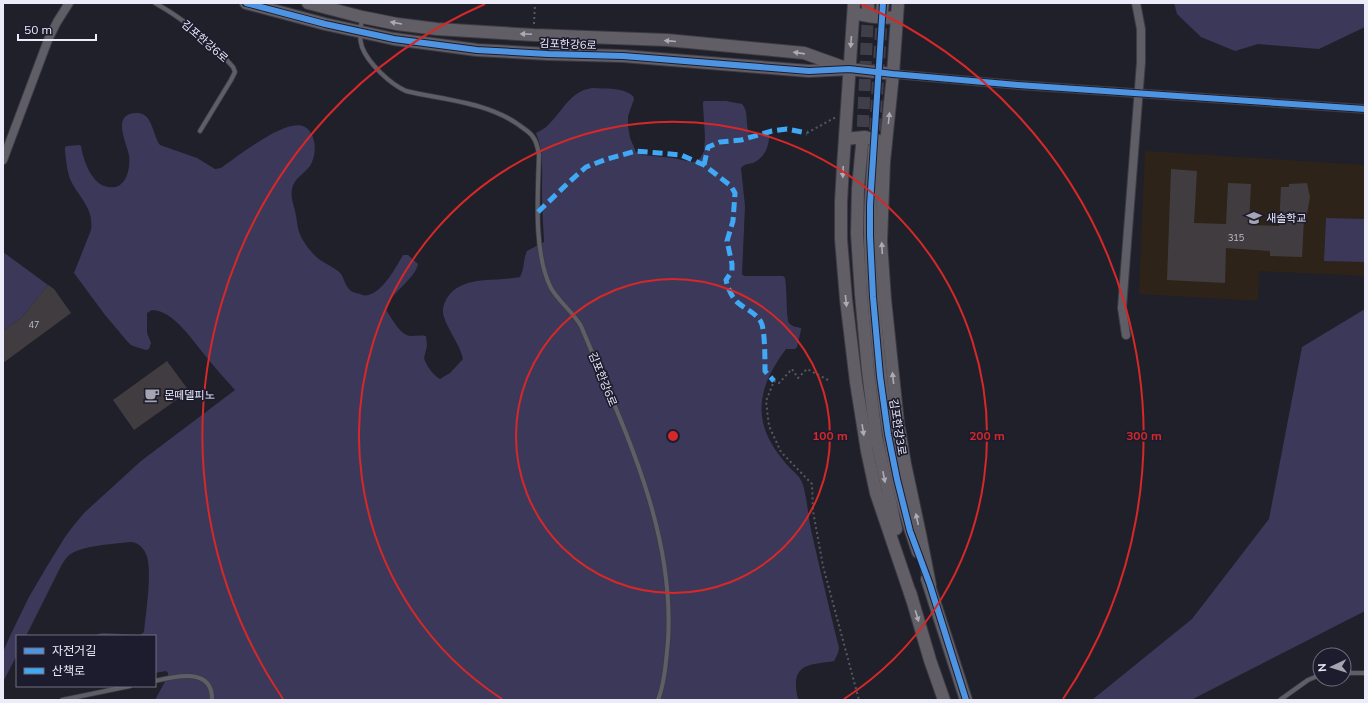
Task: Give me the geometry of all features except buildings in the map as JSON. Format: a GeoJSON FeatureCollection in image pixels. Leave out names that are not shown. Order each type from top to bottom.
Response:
{"type":"FeatureCollection","features":[{"type":"Feature","properties":{"kind":"street","name":"김포한강6로"},"geometry":{"type":"LineString","coordinates":[[246,3],[360,32],[416,42],[477,50],[624,56],[809,71],[849,69],[893,74]]}},
{"type":"Feature","properties":{"kind":"street","name":"김포한강6로"},"geometry":{"type":"LineString","coordinates":[[308,3],[397,24],[437,29],[534,35],[646,39],[804,53],[849,69]]}},
{"type":"Feature","properties":{"kind":"street"},"geometry":{"type":"LineString","coordinates":[[898,3],[893,74],[884,162],[882,242],[885,299],[898,423],[930,585]]}},
{"type":"Feature","properties":{"kind":"street"},"geometry":{"type":"LineString","coordinates":[[1126,335],[1122,308],[1141,62],[1141,29],[1136,3]]}},
{"type":"Feature","properties":{"kind":"street"},"geometry":{"type":"LineString","coordinates":[[3,160],[48,40],[66,4]]}},
{"type":"Feature","properties":{"kind":"street"},"geometry":{"type":"LineString","coordinates":[[897,17],[872,18],[854,8],[842,195],[842,240],[846,299],[856,382],[867,451],[876,493],[912,599]]}},
{"type":"Feature","properties":{"kind":"street"},"geometry":{"type":"LineString","coordinates":[[893,74],[1018,85],[1365,109]]}},
{"type":"Feature","properties":{"kind":"street"},"geometry":{"type":"LineString","coordinates":[[845,139],[865,137],[886,143]]}},
{"type":"Feature","properties":{"kind":"street","name":"김포한강3로"},"geometry":{"type":"LineString","coordinates":[[862,145],[858,188],[858,234],[861,295],[876,436],[886,490],[912,599],[944,700]]}},
{"type":"Feature","properties":{"kind":"street","name":"김포한강3로"},"geometry":{"type":"LineString","coordinates":[[874,148],[870,205],[870,236],[874,313],[888,434],[910,531],[930,585],[966,700]]}},
{"type":"Feature","properties":{"kind":"lane","name":"김포한강6로"},"geometry":{"type":"LineString","coordinates":[[155,3],[170,12],[206,40],[234,67],[231,80],[200,131]]}},
{"type":"Feature","properties":{"kind":"lane","name":"김포한강6로"},"geometry":{"type":"LineString","coordinates":[[362,16],[360,32],[362,47],[371,62],[399,88],[481,107],[517,124],[533,136],[536,142],[539,154],[539,236],[541,255],[547,278],[558,297],[576,316],[581,326],[644,480],[655,518],[669,607],[666,668],[658,700]]}},
{"type":"Feature","properties":{"kind":"lane"},"geometry":{"type":"LineString","coordinates":[[1352,673],[1365,673]]}},
{"type":"Feature","properties":{"kind":"lane"},"geometry":{"type":"LineString","coordinates":[[156,681],[176,676],[196,676],[209,685],[212,691],[212,700]]}},
{"type":"Feature","properties":{"kind":"lane"},"geometry":{"type":"LineString","coordinates":[[1280,700],[1312,678]]}},
{"type":"Feature","properties":{"kind":"lane"},"geometry":{"type":"LineString","coordinates":[[62,700],[125,687]]}},
{"type":"Feature","properties":{"kind":"path"},"geometry":{"type":"LineString","coordinates":[[534,35],[535,3]]}},
{"type":"Feature","properties":{"kind":"path"},"geometry":{"type":"LineString","coordinates":[[807,133],[837,116]]}},
{"type":"Feature","properties":{"kind":"path"},"geometry":{"type":"LineString","coordinates":[[828,380],[807,369],[798,378],[792,370],[779,383],[774,381],[766,401],[769,426],[781,452],[812,484],[813,511],[823,566],[859,700]]}},
{"type":"Feature","properties":{"kind":"shaded area"},"geometry":{"type":"Polygon","coordinates":[[[1174,3],[1365,3],[1365,27],[1319,49],[1258,44],[1235,51],[1201,37],[1177,14],[1174,3]]]}},
{"type":"Feature","properties":{"kind":"shaded area"},"geometry":{"type":"Polygon","coordinates":[[[592,88],[619,90],[633,96],[634,99],[628,116],[630,138],[636,152],[643,155],[673,158],[692,162],[697,161],[704,151],[705,137],[703,102],[705,101],[726,101],[742,104],[746,114],[749,133],[755,134],[769,132],[768,146],[761,158],[741,168],[745,206],[742,274],[744,276],[783,276],[786,282],[787,315],[789,323],[793,326],[801,328],[797,347],[795,349],[786,349],[771,372],[763,397],[762,416],[765,430],[775,449],[799,477],[803,485],[811,530],[839,648],[834,661],[810,665],[801,670],[796,681],[799,700],[155,700],[168,676],[168,673],[166,671],[156,673],[156,635],[140,635],[144,632],[149,587],[149,569],[146,554],[140,546],[134,542],[89,547],[74,552],[67,557],[26,635],[16,635],[16,657],[3,682],[3,652],[10,636],[29,597],[65,537],[74,525],[84,513],[141,461],[235,390],[183,329],[160,311],[152,310],[147,313],[147,333],[151,343],[149,349],[146,350],[131,345],[105,315],[74,273],[91,230],[91,222],[86,204],[71,181],[67,166],[65,147],[81,146],[86,165],[97,182],[108,187],[117,187],[126,178],[128,172],[129,155],[123,136],[122,123],[124,118],[129,114],[137,113],[146,116],[152,125],[160,145],[197,158],[215,169],[221,168],[249,148],[286,127],[297,125],[305,127],[312,134],[315,151],[310,166],[297,179],[292,189],[292,200],[301,237],[306,246],[320,260],[340,273],[350,290],[363,295],[374,293],[384,284],[403,255],[408,255],[418,264],[412,276],[391,298],[386,310],[399,329],[406,335],[426,336],[427,346],[424,358],[430,370],[440,379],[450,373],[463,359],[443,315],[445,302],[451,293],[458,287],[468,283],[520,277],[527,251],[544,242],[542,162],[539,140],[536,133],[554,119],[572,97],[584,90],[592,88]]]}},
{"type":"Feature","properties":{"kind":"shaded area","name":"새솔학교"},"geometry":{"type":"Polygon","coordinates":[[[1145,151],[1365,165],[1365,276],[1259,271],[1258,301],[1139,294],[1145,151]]]}},
{"type":"Feature","properties":{"kind":"shaded area"},"geometry":{"type":"Polygon","coordinates":[[[1326,218],[1365,219],[1365,262],[1324,261],[1326,218]]]}},
{"type":"Feature","properties":{"kind":"shaded area"},"geometry":{"type":"Polygon","coordinates":[[[3,252],[48,285],[22,317],[3,331],[3,252]]]}},
{"type":"Feature","properties":{"kind":"shaded area"},"geometry":{"type":"Polygon","coordinates":[[[1365,309],[1365,611],[1191,700],[1092,700],[1192,619],[1269,519],[1302,347],[1365,309]]]}},
{"type":"Feature","properties":{"kind":"shaded area"},"geometry":{"type":"Polygon","coordinates":[[[103,633],[140,635],[96,635],[103,633]]]}},
{"type":"Feature","properties":{"kind":"tunnel"},"geometry":{"type":"LineString","coordinates":[[874,148],[882,11]]}},
{"type":"Feature","properties":{"kind":"tunnel"},"geometry":{"type":"LineString","coordinates":[[862,145],[868,12]]}},
{"type":"Feature","properties":{"kind":"marked path"},"geometry":{"type":"LineString","coordinates":[[704,165],[708,147],[720,142],[741,140],[772,131],[787,129],[807,133]]}},
{"type":"Feature","properties":{"kind":"marked path"},"geometry":{"type":"LineString","coordinates":[[538,212],[586,167],[607,159],[636,151],[681,155],[704,165],[731,186],[735,193],[733,221],[727,241],[732,271],[726,280],[730,292],[735,300],[756,316],[761,322],[764,338],[765,371],[774,381]]}},
{"type":"Feature","properties":{"kind":"cycle path"},"geometry":{"type":"LineString","coordinates":[[246,3],[325,24],[394,39],[477,50],[623,56],[809,71],[849,69],[1018,85],[1365,109]]}},
{"type":"Feature","properties":{"kind":"cycle path"},"geometry":{"type":"LineString","coordinates":[[883,3],[870,205],[873,297],[880,376],[888,434],[910,531],[930,585],[966,700]]}},
{"type":"Feature","properties":{"kind":"place","name":"새솔학교"},"geometry":{"type":"Point","coordinates":[1254,218]}},
{"type":"Feature","properties":{"kind":"place","name":"몬떼델피노"},"geometry":{"type":"Point","coordinates":[152,395]}}]}
